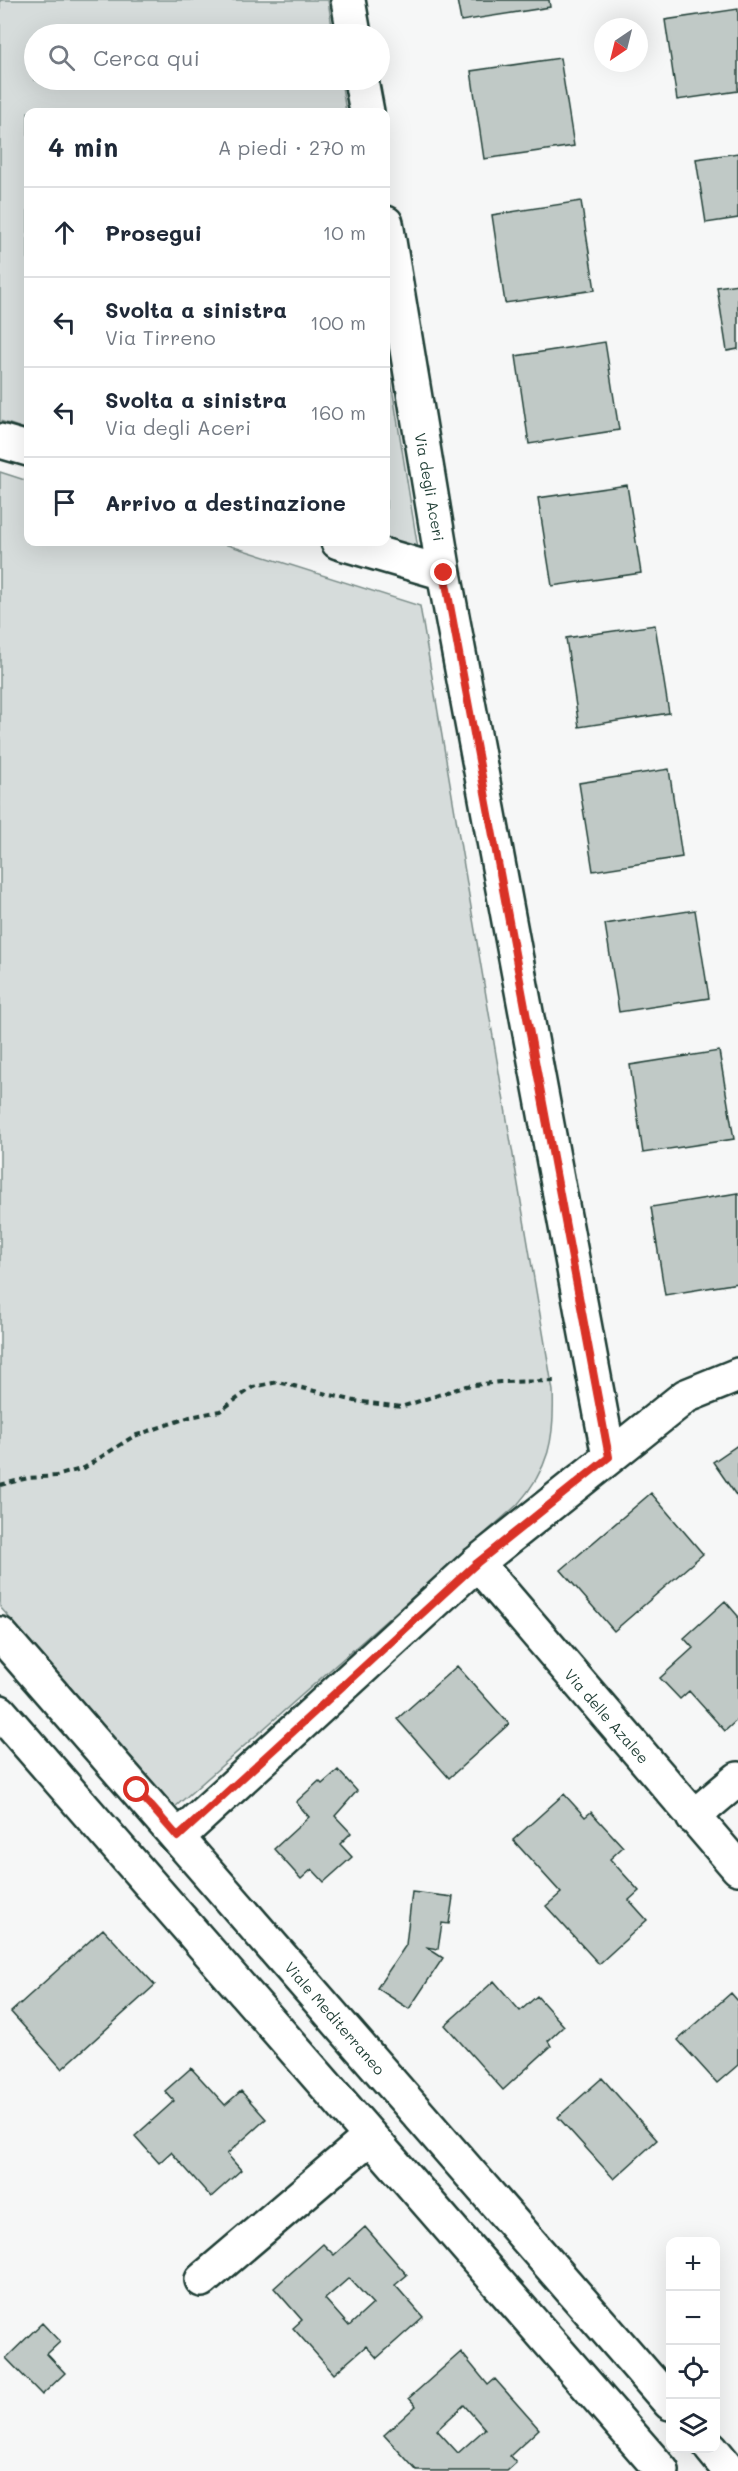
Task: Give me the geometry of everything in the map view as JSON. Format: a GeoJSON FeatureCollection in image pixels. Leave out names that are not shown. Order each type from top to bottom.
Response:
{"type":"FeatureCollection","features":[{"type":"Feature","properties":{"kind":"street"},"geometry":{"type":"LineString","coordinates":[[348,0],[352,24]]}},
{"type":"Feature","properties":{"kind":"street"},"geometry":{"type":"LineString","coordinates":[[364,90],[366,108]]}},
{"type":"Feature","properties":{"kind":"street","name":"Via degli Aceri"},"geometry":{"type":"LineString","coordinates":[[390,247],[444,573],[609,1457]]}},
{"type":"Feature","properties":{"kind":"street"},"geometry":{"type":"LineString","coordinates":[[0,441],[24,448]]}},
{"type":"Feature","properties":{"kind":"street"},"geometry":{"type":"LineString","coordinates":[[352,546],[444,573]]}},
{"type":"Feature","properties":{"kind":"street"},"geometry":{"type":"LineString","coordinates":[[178,1837],[477,1563],[686,1396],[738,1375]]}},
{"type":"Feature","properties":{"kind":"street","name":"Via delle Azalee"},"geometry":{"type":"LineString","coordinates":[[477,1563],[738,1868]]}},
{"type":"Feature","properties":{"kind":"street","name":"Viale Mediterraneo"},"geometry":{"type":"LineString","coordinates":[[0,1634],[667,2399]]}},
{"type":"Feature","properties":{"kind":"street"},"geometry":{"type":"LineString","coordinates":[[0,1712],[662,2471]]}},
{"type":"Feature","properties":{"kind":"street"},"geometry":{"type":"LineString","coordinates":[[693,1817],[738,1779]]}},
{"type":"Feature","properties":{"kind":"street"},"geometry":{"type":"LineString","coordinates":[[202,2280],[370,2137]]}},
{"type":"Feature","properties":{"kind":"street"},"geometry":{"type":"LineString","coordinates":[[715,2453],[730,2471]]}},
{"type":"Feature","properties":{"kind":"path"},"geometry":{"type":"LineString","coordinates":[[0,1485],[28,1478],[56,1476],[84,1468],[134,1436],[190,1417],[220,1411],[253,1387],[278,1382],[355,1401],[401,1407],[466,1386],[519,1381],[596,1382]]}},
{"type":"Feature","properties":{"kind":"shaded area"},"geometry":{"type":"Polygon","coordinates":[[[0,0],[328,0],[332,24],[24,24],[24,90],[343,90],[345,108],[24,108],[24,429],[0,421],[0,0]]]}},
{"type":"Feature","properties":{"kind":"shaded area"},"geometry":{"type":"Polygon","coordinates":[[[390,375],[418,549],[390,540],[390,375]]]}},
{"type":"Feature","properties":{"kind":"shaded area"},"geometry":{"type":"Polygon","coordinates":[[[0,472],[24,480],[24,546],[231,546],[420,606],[553,1391],[553,1424],[543,1466],[528,1492],[517,1505],[175,1807],[0,1607],[0,472]]]}},
{"type":"Feature","properties":{"kind":"building"},"geometry":{"type":"Polygon","coordinates":[[[457,0],[549,0],[550,7],[461,21],[457,0]]]}},
{"type":"Feature","properties":{"kind":"building"},"geometry":{"type":"Polygon","coordinates":[[[738,9],[738,91],[677,100],[665,20],[738,9]]]}},
{"type":"Feature","properties":{"kind":"building"},"geometry":{"type":"Polygon","coordinates":[[[560,58],[574,146],[484,159],[471,71],[560,58]]]}},
{"type":"Feature","properties":{"kind":"building"},"geometry":{"type":"Polygon","coordinates":[[[738,153],[738,218],[706,223],[696,159],[738,153]]]}},
{"type":"Feature","properties":{"kind":"building"},"geometry":{"type":"Polygon","coordinates":[[[581,201],[595,290],[505,303],[492,215],[581,201]]]}},
{"type":"Feature","properties":{"kind":"building"},"geometry":{"type":"Polygon","coordinates":[[[738,284],[738,349],[727,351],[717,287],[738,284]]]}},
{"type":"Feature","properties":{"kind":"building"},"geometry":{"type":"Polygon","coordinates":[[[605,342],[619,430],[529,444],[516,356],[605,342]]]}},
{"type":"Feature","properties":{"kind":"building"},"geometry":{"type":"Polygon","coordinates":[[[627,485],[641,573],[552,586],[538,498],[627,485]]]}},
{"type":"Feature","properties":{"kind":"building"},"geometry":{"type":"Polygon","coordinates":[[[655,625],[669,713],[579,727],[566,638],[655,625]]]}},
{"type":"Feature","properties":{"kind":"building"},"geometry":{"type":"Polygon","coordinates":[[[669,769],[682,857],[593,871],[579,783],[669,769]]]}},
{"type":"Feature","properties":{"kind":"building"},"geometry":{"type":"Polygon","coordinates":[[[695,910],[709,998],[619,1012],[605,924],[695,910]]]}},
{"type":"Feature","properties":{"kind":"building"},"geometry":{"type":"Polygon","coordinates":[[[719,1051],[734,1139],[643,1153],[630,1065],[719,1051]]]}},
{"type":"Feature","properties":{"kind":"building"},"geometry":{"type":"Polygon","coordinates":[[[738,1193],[738,1283],[665,1295],[651,1207],[738,1193]]]}},
{"type":"Feature","properties":{"kind":"building"},"geometry":{"type":"Polygon","coordinates":[[[738,1445],[738,1498],[713,1462],[738,1445]]]}},
{"type":"Feature","properties":{"kind":"building"},"geometry":{"type":"Polygon","coordinates":[[[651,1493],[703,1554],[614,1631],[561,1570],[651,1493]]]}},
{"type":"Feature","properties":{"kind":"building"},"geometry":{"type":"Polygon","coordinates":[[[725,1601],[738,1616],[738,1719],[725,1731],[689,1691],[680,1699],[660,1678],[693,1648],[684,1638],[725,1601]]]}},
{"type":"Feature","properties":{"kind":"building"},"geometry":{"type":"Polygon","coordinates":[[[457,1666],[509,1724],[449,1778],[397,1719],[457,1666]]]}},
{"type":"Feature","properties":{"kind":"building"},"geometry":{"type":"Polygon","coordinates":[[[338,1770],[357,1791],[335,1816],[351,1833],[340,1844],[352,1857],[324,1882],[312,1869],[301,1879],[274,1849],[309,1817],[296,1802],[319,1781],[322,1784],[338,1770]]]}},
{"type":"Feature","properties":{"kind":"building"},"geometry":{"type":"Polygon","coordinates":[[[564,1794],[585,1817],[591,1812],[623,1847],[610,1859],[639,1891],[629,1900],[647,1920],[599,1964],[546,1906],[561,1893],[513,1840],[564,1794]]]}},
{"type":"Feature","properties":{"kind":"building"},"geometry":{"type":"Polygon","coordinates":[[[412,1892],[453,1897],[449,1924],[442,1923],[438,1949],[426,1947],[443,1958],[409,2009],[377,1988],[406,1945],[412,1892]]]}},
{"type":"Feature","properties":{"kind":"building"},"geometry":{"type":"Polygon","coordinates":[[[103,1929],[155,1985],[62,2069],[11,2012],[103,1929]]]}},
{"type":"Feature","properties":{"kind":"building"},"geometry":{"type":"Polygon","coordinates":[[[494,1981],[520,2011],[537,1996],[564,2026],[548,2041],[551,2046],[503,2090],[445,2025],[494,1981]]]}},
{"type":"Feature","properties":{"kind":"building"},"geometry":{"type":"Polygon","coordinates":[[[731,1993],[738,2001],[738,2065],[717,2083],[678,2040],[731,1993]]]}},
{"type":"Feature","properties":{"kind":"building"},"geometry":{"type":"Polygon","coordinates":[[[191,2068],[225,2105],[241,2091],[266,2119],[227,2154],[241,2170],[211,2197],[171,2152],[159,2163],[135,2136],[174,2101],[165,2091],[191,2068]]]}},
{"type":"Feature","properties":{"kind":"building"},"geometry":{"type":"Polygon","coordinates":[[[602,2078],[657,2140],[614,2179],[558,2117],[602,2078]]]}},
{"type":"Feature","properties":{"kind":"building"},"geometry":{"type":"Polygon","coordinates":[[[365,2227],[407,2275],[395,2285],[423,2317],[377,2358],[366,2346],[334,2374],[293,2328],[302,2320],[274,2288],[323,2244],[334,2255],[365,2227]],[[349,2278],[325,2299],[349,2326],[373,2304],[349,2278]]]}},
{"type":"Feature","properties":{"kind":"building"},"geometry":{"type":"Polygon","coordinates":[[[42,2323],[60,2342],[47,2354],[65,2373],[42,2395],[6,2358],[42,2323]]]}},
{"type":"Feature","properties":{"kind":"building"},"geometry":{"type":"Polygon","coordinates":[[[461,2352],[488,2385],[495,2379],[539,2429],[510,2456],[516,2463],[507,2471],[417,2471],[384,2435],[416,2406],[409,2398],[461,2352]],[[464,2405],[437,2430],[458,2453],[485,2429],[464,2405]]]}},
{"type":"Feature","properties":{"kind":"route"},"geometry":{"type":"LineString","coordinates":[[137,1790],[178,1837],[477,1563],[609,1457],[444,573]]}}]}
